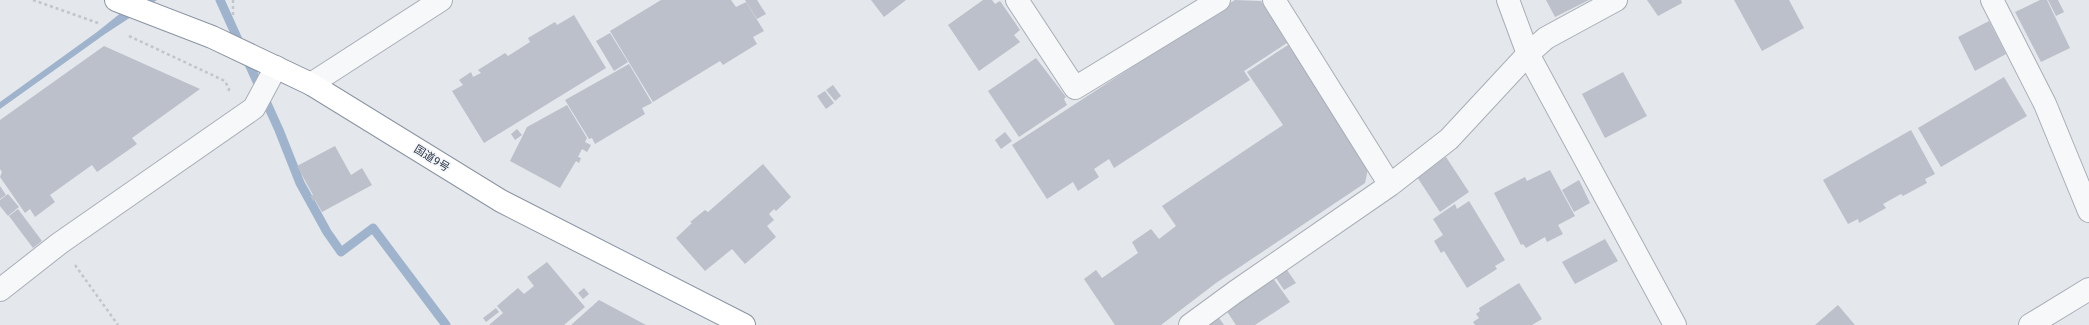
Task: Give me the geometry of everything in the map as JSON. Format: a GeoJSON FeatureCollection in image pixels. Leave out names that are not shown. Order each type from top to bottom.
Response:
{"type":"FeatureCollection","features":[{"type":"Feature","properties":{"kind":"highway","name":"国道9号"},"geometry":{"type":"LineString","coordinates":[[116,0],[212,38],[311,84],[501,200],[744,325]]}},
{"type":"Feature","properties":{"kind":"street"},"geometry":{"type":"LineString","coordinates":[[311,84],[441,0]]}},
{"type":"Feature","properties":{"kind":"street"},"geometry":{"type":"LineString","coordinates":[[1017,0],[1075,88],[1219,0]]}},
{"type":"Feature","properties":{"kind":"street"},"geometry":{"type":"LineString","coordinates":[[1274,0],[1390,185]]}},
{"type":"Feature","properties":{"kind":"street"},"geometry":{"type":"LineString","coordinates":[[1508,0],[1528,54],[1675,325]]}},
{"type":"Feature","properties":{"kind":"street"},"geometry":{"type":"LineString","coordinates":[[1190,325],[1235,292],[1390,185],[1449,139],[1528,54],[1546,38],[1616,0]]}},
{"type":"Feature","properties":{"kind":"street"},"geometry":{"type":"LineString","coordinates":[[1992,0],[2045,104],[2089,211]]}},
{"type":"Feature","properties":{"kind":"street"},"geometry":{"type":"LineString","coordinates":[[0,290],[60,243],[254,108],[276,67]]}},
{"type":"Feature","properties":{"kind":"street"},"geometry":{"type":"LineString","coordinates":[[2030,325],[2089,289]]}},
{"type":"Feature","properties":{"kind":"path"},"geometry":{"type":"LineString","coordinates":[[33,0],[98,23]]}},
{"type":"Feature","properties":{"kind":"path"},"geometry":{"type":"LineString","coordinates":[[124,34],[226,81],[229,89],[226,98]]}},
{"type":"Feature","properties":{"kind":"path"},"geometry":{"type":"LineString","coordinates":[[60,243],[118,325]]}},
{"type":"Feature","properties":{"kind":"water"},"geometry":{"type":"Polygon","coordinates":[[[137,0],[157,0],[105,34],[0,109],[0,102],[97,32],[137,0]]]}},
{"type":"Feature","properties":{"kind":"building"},"geometry":{"type":"Polygon","coordinates":[[[661,0],[731,0],[736,7],[746,2],[764,31],[753,37],[757,44],[723,65],[720,61],[653,102],[610,31],[661,0]]]}},
{"type":"Feature","properties":{"kind":"building"},"geometry":{"type":"Polygon","coordinates":[[[745,0],[757,0],[766,14],[757,19],[745,0]]]}},
{"type":"Feature","properties":{"kind":"building"},"geometry":{"type":"Polygon","coordinates":[[[871,0],[906,0],[884,17],[871,0]]]}},
{"type":"Feature","properties":{"kind":"building"},"geometry":{"type":"Polygon","coordinates":[[[983,0],[992,0],[995,4],[1000,1],[1020,30],[1014,35],[1020,42],[979,71],[948,25],[983,0]]]}},
{"type":"Feature","properties":{"kind":"building"},"geometry":{"type":"Polygon","coordinates":[[[1235,0],[1261,1],[1287,43],[1244,71],[1250,80],[1114,168],[1109,159],[1094,169],[1099,177],[1078,191],[1073,182],[1047,199],[1012,145],[1235,0]]]}},
{"type":"Feature","properties":{"kind":"building"},"geometry":{"type":"Polygon","coordinates":[[[1546,0],[1589,0],[1555,17],[1546,0]]]}},
{"type":"Feature","properties":{"kind":"building"},"geometry":{"type":"Polygon","coordinates":[[[1647,0],[1681,0],[1682,3],[1658,16],[1647,0]]]}},
{"type":"Feature","properties":{"kind":"building"},"geometry":{"type":"Polygon","coordinates":[[[1734,0],[1789,0],[1804,28],[1762,51],[1734,0]]]}},
{"type":"Feature","properties":{"kind":"building"},"geometry":{"type":"Polygon","coordinates":[[[2040,0],[2047,0],[2070,48],[2041,62],[2015,12],[2040,0]]]}},
{"type":"Feature","properties":{"kind":"building"},"geometry":{"type":"Polygon","coordinates":[[[2048,0],[2058,0],[2064,12],[2056,16],[2048,0]]]}},
{"type":"Feature","properties":{"kind":"building"},"geometry":{"type":"Polygon","coordinates":[[[574,15],[606,68],[484,143],[452,91],[463,85],[459,80],[471,72],[473,77],[481,73],[478,70],[505,53],[508,56],[530,42],[528,38],[555,22],[557,25],[574,15]]]}},
{"type":"Feature","properties":{"kind":"building"},"geometry":{"type":"Polygon","coordinates":[[[1989,21],[2006,54],[1975,71],[1958,37],[1989,21]]]}},
{"type":"Feature","properties":{"kind":"building"},"geometry":{"type":"Polygon","coordinates":[[[610,33],[628,62],[614,71],[596,41],[610,33]]]}},
{"type":"Feature","properties":{"kind":"building"},"geometry":{"type":"Polygon","coordinates":[[[1288,45],[1369,164],[1365,183],[1216,283],[1161,325],[1115,325],[1084,279],[1096,270],[1102,278],[1138,253],[1132,242],[1151,229],[1159,239],[1176,226],[1162,206],[1283,125],[1247,72],[1288,45]]]}},
{"type":"Feature","properties":{"kind":"building"},"geometry":{"type":"Polygon","coordinates":[[[104,46],[200,89],[132,138],[137,144],[97,172],[92,165],[50,195],[55,202],[35,217],[30,209],[25,213],[0,177],[2,172],[0,169],[0,120],[104,46]]]}},
{"type":"Feature","properties":{"kind":"building"},"geometry":{"type":"Polygon","coordinates":[[[1036,58],[1066,97],[1064,99],[1067,105],[1019,137],[988,91],[1036,58]]]}},
{"type":"Feature","properties":{"kind":"building"},"geometry":{"type":"Polygon","coordinates":[[[629,64],[652,103],[642,108],[645,114],[595,144],[592,138],[589,139],[565,100],[629,64]]]}},
{"type":"Feature","properties":{"kind":"building"},"geometry":{"type":"Polygon","coordinates":[[[1623,72],[1647,116],[1605,138],[1582,94],[1623,72]]]}},
{"type":"Feature","properties":{"kind":"building"},"geometry":{"type":"Polygon","coordinates":[[[2004,77],[2027,116],[1941,167],[1918,128],[2004,77]]]}},
{"type":"Feature","properties":{"kind":"building"},"geometry":{"type":"Polygon","coordinates":[[[833,85],[841,96],[835,101],[826,90],[833,85]]]}},
{"type":"Feature","properties":{"kind":"building"},"geometry":{"type":"Polygon","coordinates":[[[825,91],[834,103],[826,109],[817,96],[825,91]]]}},
{"type":"Feature","properties":{"kind":"building"},"geometry":{"type":"Polygon","coordinates":[[[567,105],[587,138],[585,142],[591,145],[587,152],[582,149],[578,157],[581,158],[579,163],[576,161],[560,188],[510,161],[527,127],[567,105]]]}},
{"type":"Feature","properties":{"kind":"building"},"geometry":{"type":"Polygon","coordinates":[[[517,129],[522,135],[515,140],[511,134],[517,129]]]}},
{"type":"Feature","properties":{"kind":"building"},"geometry":{"type":"Polygon","coordinates":[[[1911,130],[1935,174],[1925,179],[1927,183],[1903,196],[1901,194],[1883,204],[1886,208],[1859,223],[1858,219],[1848,224],[1823,180],[1911,130]]]}},
{"type":"Feature","properties":{"kind":"building"},"geometry":{"type":"Polygon","coordinates":[[[1005,132],[1012,141],[1001,149],[995,140],[1005,132]]]}},
{"type":"Feature","properties":{"kind":"building"},"geometry":{"type":"Polygon","coordinates":[[[335,146],[351,175],[362,168],[372,185],[322,212],[315,200],[313,201],[310,196],[313,195],[297,166],[335,146]]]}},
{"type":"Feature","properties":{"kind":"building"},"geometry":{"type":"Polygon","coordinates":[[[1446,157],[1469,192],[1440,212],[1417,177],[1446,157]]]}},
{"type":"Feature","properties":{"kind":"building"},"geometry":{"type":"Polygon","coordinates":[[[763,164],[791,197],[776,211],[774,209],[769,214],[774,220],[767,226],[776,237],[745,264],[732,249],[705,271],[676,238],[692,223],[690,222],[705,210],[708,212],[763,164]]]}},
{"type":"Feature","properties":{"kind":"building"},"geometry":{"type":"Polygon","coordinates":[[[1550,170],[1575,216],[1558,225],[1563,234],[1547,242],[1545,237],[1526,248],[1523,244],[1521,245],[1494,193],[1525,177],[1527,181],[1550,170]]]}},
{"type":"Feature","properties":{"kind":"building"},"geometry":{"type":"Polygon","coordinates":[[[1579,180],[1590,203],[1574,212],[1562,190],[1579,180]]]}},
{"type":"Feature","properties":{"kind":"building"},"geometry":{"type":"Polygon","coordinates":[[[0,186],[6,195],[0,199],[0,186]]]}},
{"type":"Feature","properties":{"kind":"building"},"geometry":{"type":"Polygon","coordinates":[[[8,194],[19,207],[8,216],[0,206],[0,200],[8,194]]]}},
{"type":"Feature","properties":{"kind":"building"},"geometry":{"type":"Polygon","coordinates":[[[1469,201],[1505,260],[1495,266],[1497,269],[1467,288],[1444,251],[1441,253],[1434,241],[1443,235],[1433,219],[1455,204],[1457,209],[1469,201]]]}},
{"type":"Feature","properties":{"kind":"building"},"geometry":{"type":"Polygon","coordinates":[[[18,209],[42,241],[33,248],[9,216],[18,209]]]}},
{"type":"Feature","properties":{"kind":"building"},"geometry":{"type":"Polygon","coordinates":[[[1605,239],[1618,261],[1575,284],[1562,262],[1605,239]]]}},
{"type":"Feature","properties":{"kind":"building"},"geometry":{"type":"Polygon","coordinates":[[[547,262],[585,307],[564,325],[489,325],[503,313],[497,306],[518,288],[524,294],[534,286],[527,277],[547,262]]]}},
{"type":"Feature","properties":{"kind":"building"},"geometry":{"type":"Polygon","coordinates":[[[1287,270],[1296,283],[1284,290],[1276,278],[1287,270]]]}},
{"type":"Feature","properties":{"kind":"building"},"geometry":{"type":"Polygon","coordinates":[[[1273,278],[1290,302],[1255,325],[1236,325],[1226,310],[1273,278]]]}},
{"type":"Feature","properties":{"kind":"building"},"geometry":{"type":"Polygon","coordinates":[[[1519,283],[1542,319],[1532,325],[1475,325],[1473,322],[1479,318],[1476,314],[1480,311],[1479,308],[1519,283]]]}},
{"type":"Feature","properties":{"kind":"building"},"geometry":{"type":"Polygon","coordinates":[[[584,288],[589,294],[583,299],[578,293],[584,288]]]}},
{"type":"Feature","properties":{"kind":"building"},"geometry":{"type":"Polygon","coordinates":[[[599,300],[646,325],[571,325],[599,300]]]}},
{"type":"Feature","properties":{"kind":"building"},"geometry":{"type":"Polygon","coordinates":[[[1838,305],[1855,325],[1815,325],[1838,305]]]}},
{"type":"Feature","properties":{"kind":"building"},"geometry":{"type":"Polygon","coordinates":[[[496,308],[499,312],[486,322],[483,318],[496,308]]]}},
{"type":"Feature","properties":{"kind":"building"},"geometry":{"type":"Polygon","coordinates":[[[1217,315],[1224,325],[1204,325],[1217,315]]]}},
{"type":"Feature","properties":{"kind":"waterway"},"geometry":{"type":"LineString","coordinates":[[220,0],[279,130],[300,183],[327,232],[341,252],[373,228],[446,325]]}}]}
